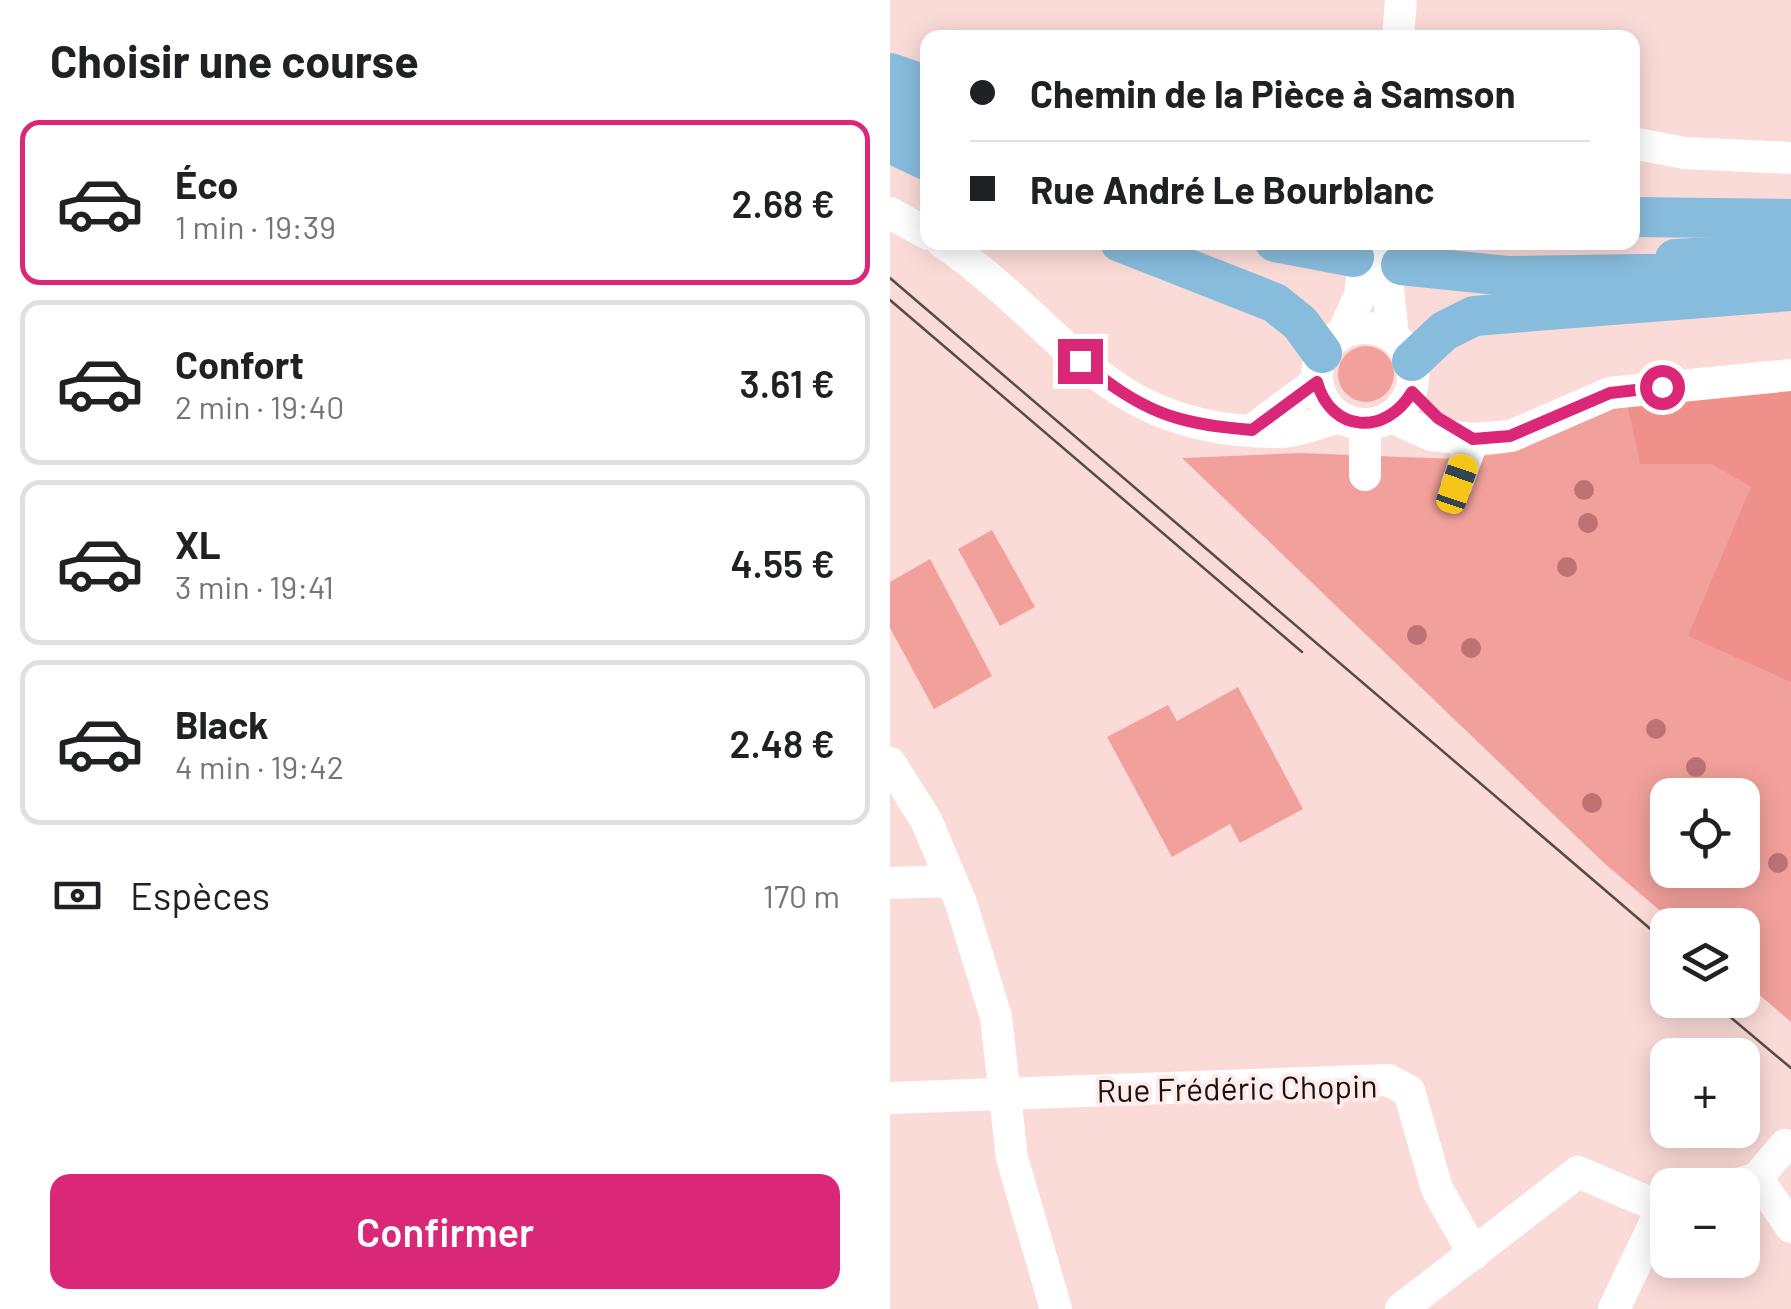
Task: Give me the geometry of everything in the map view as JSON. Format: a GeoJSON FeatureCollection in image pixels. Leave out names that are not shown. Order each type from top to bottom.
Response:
{"type":"FeatureCollection","features":[{"type":"Feature","properties":{"kind":"main road"},"geometry":{"type":"LineString","coordinates":[[890,73],[920,83]]}},
{"type":"Feature","properties":{"kind":"main road"},"geometry":{"type":"LineString","coordinates":[[890,92],[920,105]]}},
{"type":"Feature","properties":{"kind":"main road"},"geometry":{"type":"LineString","coordinates":[[890,112],[920,125]]}},
{"type":"Feature","properties":{"kind":"main road"},"geometry":{"type":"LineString","coordinates":[[890,143],[920,158]]}},
{"type":"Feature","properties":{"kind":"main road"},"geometry":{"type":"LineString","coordinates":[[1640,218],[1791,219]]}},
{"type":"Feature","properties":{"kind":"main road"},"geometry":{"type":"LineString","coordinates":[[1141,250],[1275,302],[1300,323],[1327,356]]}},
{"type":"Feature","properties":{"kind":"main road"},"geometry":{"type":"LineString","coordinates":[[1384,251],[1573,260],[1791,254]]}},
{"type":"Feature","properties":{"kind":"main road"},"geometry":{"type":"LineString","coordinates":[[1384,251],[1506,276],[1791,271]]}},
{"type":"Feature","properties":{"kind":"main road"},"geometry":{"type":"LineString","coordinates":[[1385,391],[1444,330],[1474,316],[1791,292]]}},
{"type":"Feature","properties":{"kind":"street"},"geometry":{"type":"LineString","coordinates":[[1399,30],[1401,0]]}},
{"type":"Feature","properties":{"kind":"street"},"geometry":{"type":"LineString","coordinates":[[1640,145],[1684,154],[1791,158]]}},
{"type":"Feature","properties":{"kind":"street"},"geometry":{"type":"LineString","coordinates":[[890,213],[920,230]]}},
{"type":"Feature","properties":{"kind":"street"},"geometry":{"type":"LineString","coordinates":[[1742,219],[1791,244]]}},
{"type":"Feature","properties":{"kind":"street"},"geometry":{"type":"LineString","coordinates":[[951,250],[1115,390],[1156,414],[1205,426],[1282,432],[1385,391]]}},
{"type":"Feature","properties":{"kind":"street"},"geometry":{"type":"LineString","coordinates":[[1384,251],[1327,356],[1320,396],[1385,391]]}},
{"type":"Feature","properties":{"kind":"street"},"geometry":{"type":"LineString","coordinates":[[1365,475],[1385,391],[1384,251]]}},
{"type":"Feature","properties":{"kind":"street"},"geometry":{"type":"LineString","coordinates":[[1252,430],[1327,356],[1370,328],[1385,391],[1431,435],[1510,436],[1610,393],[1791,375]]}},
{"type":"Feature","properties":{"kind":"street"},"geometry":{"type":"LineString","coordinates":[[1457,484],[1470,438]]}},
{"type":"Feature","properties":{"kind":"street"},"geometry":{"type":"LineString","coordinates":[[890,763],[926,820],[951,881],[996,1016],[1012,1158],[1056,1309]]}},
{"type":"Feature","properties":{"kind":"street"},"geometry":{"type":"LineString","coordinates":[[890,883],[951,881]]}},
{"type":"Feature","properties":{"kind":"street","name":"Rue Frédéric Chopin"},"geometry":{"type":"LineString","coordinates":[[890,1098],[1388,1080],[1409,1091],[1438,1189],[1474,1254]]}},
{"type":"Feature","properties":{"kind":"street"},"geometry":{"type":"LineString","coordinates":[[1760,1168],[1785,1144]]}},
{"type":"Feature","properties":{"kind":"street"},"geometry":{"type":"LineString","coordinates":[[1401,1309],[1578,1172],[1650,1201]]}},
{"type":"Feature","properties":{"kind":"street"},"geometry":{"type":"LineString","coordinates":[[1760,1196],[1791,1227]]}},
{"type":"Feature","properties":{"kind":"street"},"geometry":{"type":"LineString","coordinates":[[1614,1309],[1650,1236]]}},
{"type":"Feature","properties":{"kind":"shaded area"},"geometry":{"type":"Polygon","coordinates":[[[1366,346],[1386,354],[1394,374],[1386,394],[1366,402],[1346,394],[1338,374],[1346,354],[1366,346]]]}},
{"type":"Feature","properties":{"kind":"shaded area"},"geometry":{"type":"Polygon","coordinates":[[[1791,388],[1791,1022],[1760,996],[1760,908],[1657,908],[1604,863],[1182,458],[1299,453],[1456,459],[1506,453],[1561,432],[1614,405],[1791,388]]]}},
{"type":"Feature","properties":{"kind":"shaded area"},"geometry":{"type":"Polygon","coordinates":[[[1791,388],[1791,682],[1688,636],[1751,487],[1712,464],[1640,464],[1627,403],[1791,388]]]}},
{"type":"Feature","properties":{"kind":"shaded area"},"geometry":{"type":"Polygon","coordinates":[[[992,530],[1035,607],[1000,626],[958,549],[992,530]]]}},
{"type":"Feature","properties":{"kind":"shaded area"},"geometry":{"type":"Polygon","coordinates":[[[930,559],[992,676],[934,709],[890,628],[890,582],[930,559]]]}},
{"type":"Feature","properties":{"kind":"shaded area"},"geometry":{"type":"Polygon","coordinates":[[[1238,687],[1303,809],[1240,843],[1230,824],[1172,857],[1107,737],[1168,705],[1177,721],[1238,687]]]}},
{"type":"Feature","properties":{"kind":"tram line"},"geometry":{"type":"LineString","coordinates":[[890,278],[1650,929]]}},
{"type":"Feature","properties":{"kind":"tram line"},"geometry":{"type":"LineString","coordinates":[[890,300],[1302,652]]}},
{"type":"Feature","properties":{"kind":"tram line"},"geometry":{"type":"LineString","coordinates":[[1731,1018],[1791,1068]]}},
{"type":"Feature","properties":{"kind":"route"},"geometry":{"type":"LineString","coordinates":[[1080,361],[1115,390],[1156,414],[1205,426],[1252,430],[1317,382],[1328,408],[1351,423],[1378,423],[1391,417],[1412,392],[1438,418],[1473,439],[1510,436],[1538,426],[1583,401],[1610,393],[1662,387]]}}]}
